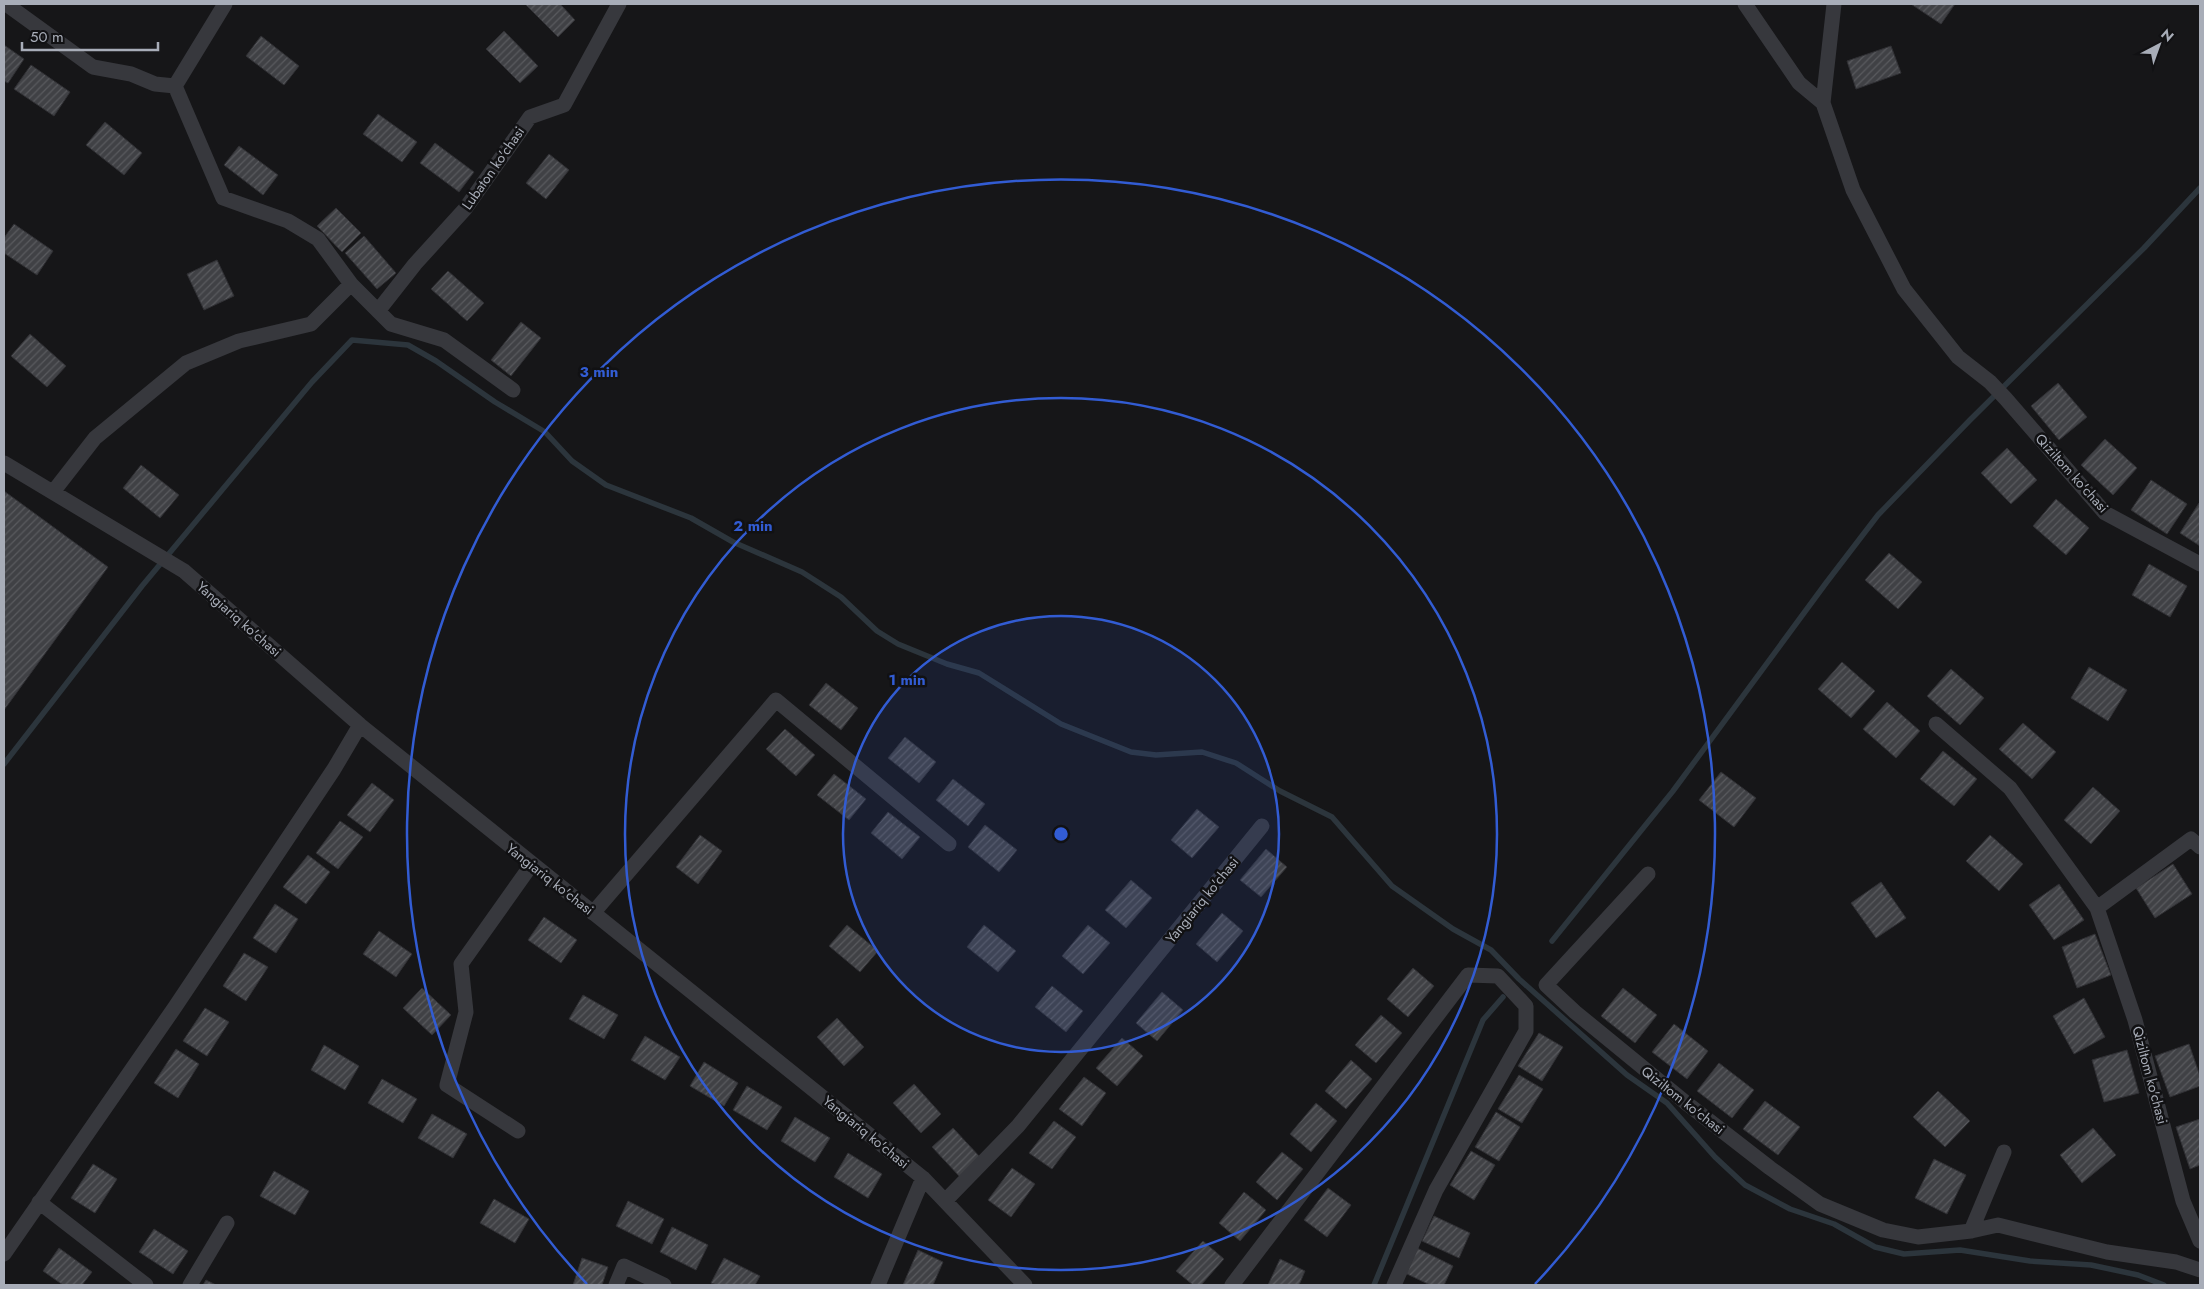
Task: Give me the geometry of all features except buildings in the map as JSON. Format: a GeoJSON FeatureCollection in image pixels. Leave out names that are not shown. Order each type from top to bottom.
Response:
{"type":"FeatureCollection","features":[{"type":"Feature","properties":{"kind":"street"},"geometry":{"type":"LineString","coordinates":[[6,4],[93,67],[131,74],[154,84],[175,86]]}},
{"type":"Feature","properties":{"kind":"street"},"geometry":{"type":"LineString","coordinates":[[175,86],[225,4]]}},
{"type":"Feature","properties":{"kind":"street","name":"Lubaton ko'chasi"},"geometry":{"type":"LineString","coordinates":[[378,311],[414,264],[466,209],[530,117],[564,104],[619,4]]}},
{"type":"Feature","properties":{"kind":"street"},"geometry":{"type":"LineString","coordinates":[[1745,4],[1799,82],[1823,103]]}},
{"type":"Feature","properties":{"kind":"street"},"geometry":{"type":"LineString","coordinates":[[1823,103],[1834,4]]}},
{"type":"Feature","properties":{"kind":"street"},"geometry":{"type":"LineString","coordinates":[[175,86],[223,198],[288,221],[318,239],[351,284],[390,324],[444,340],[512,390]]}},
{"type":"Feature","properties":{"kind":"street","name":"Qiziltom ko'chasi"},"geometry":{"type":"LineString","coordinates":[[1823,103],[1853,190],[1904,289],[1958,357],[1990,382],[2105,513],[2200,564]]}},
{"type":"Feature","properties":{"kind":"street"},"geometry":{"type":"LineString","coordinates":[[53,492],[95,438],[186,362],[239,341],[311,324],[351,284]]}},
{"type":"Feature","properties":{"kind":"street","name":"Yangiariq ko'chasi"},"geometry":{"type":"LineString","coordinates":[[4,463],[184,570],[360,725],[922,1178],[946,1200],[1025,1285]]}},
{"type":"Feature","properties":{"kind":"street"},"geometry":{"type":"LineString","coordinates":[[593,913],[776,700],[949,844]]}},
{"type":"Feature","properties":{"kind":"street","name":"Qiziltom ko'chasi"},"geometry":{"type":"LineString","coordinates":[[1936,724],[2010,788],[2097,908],[2135,1020],[2183,1200],[2200,1241]]}},
{"type":"Feature","properties":{"kind":"street"},"geometry":{"type":"LineString","coordinates":[[4,1254],[175,1007],[334,769],[360,725]]}},
{"type":"Feature","properties":{"kind":"street","name":"Yangiariq ko'chasi"},"geometry":{"type":"LineString","coordinates":[[946,1200],[1018,1126],[1262,826]]}},
{"type":"Feature","properties":{"kind":"street"},"geometry":{"type":"LineString","coordinates":[[2097,908],[2191,839],[2200,847]]}},
{"type":"Feature","properties":{"kind":"street"},"geometry":{"type":"LineString","coordinates":[[518,1131],[447,1085],[466,1012],[462,964],[532,864]]}},
{"type":"Feature","properties":{"kind":"street","name":"Qiziltom ko'chasi"},"geometry":{"type":"LineString","coordinates":[[1648,874],[1546,985],[1677,1095],[1770,1168],[1820,1204],[1883,1230],[1918,1237],[1971,1231],[1998,1225],[2108,1252],[2176,1262],[2200,1270]]}},
{"type":"Feature","properties":{"kind":"street"},"geometry":{"type":"LineString","coordinates":[[1232,1285],[1468,975],[1498,976],[1526,1006],[1526,1031],[1436,1190],[1394,1285]]}},
{"type":"Feature","properties":{"kind":"street"},"geometry":{"type":"LineString","coordinates":[[1971,1231],[2004,1152]]}},
{"type":"Feature","properties":{"kind":"street","name":"Yangiariq ko'chasi"},"geometry":{"type":"LineString","coordinates":[[878,1285],[922,1178]]}},
{"type":"Feature","properties":{"kind":"street"},"geometry":{"type":"LineString","coordinates":[[39,1202],[146,1285]]}},
{"type":"Feature","properties":{"kind":"street"},"geometry":{"type":"LineString","coordinates":[[190,1285],[227,1223]]}},
{"type":"Feature","properties":{"kind":"street"},"geometry":{"type":"LineString","coordinates":[[616,1285],[624,1266],[664,1285]]}},
{"type":"Feature","properties":{"kind":"waterway"},"geometry":{"type":"LineString","coordinates":[[1552,941],[1673,791],[1878,515],[1970,420],[2144,248],[2200,188]]}},
{"type":"Feature","properties":{"kind":"waterway"},"geometry":{"type":"LineString","coordinates":[[4,764],[142,586],[312,382],[352,340],[408,345],[436,361],[495,402],[545,432],[572,461],[606,485],[691,518],[733,542],[802,572],[841,597],[877,631],[898,644],[947,664],[979,673],[1061,724],[1131,752],[1156,755],[1202,752],[1236,763],[1280,791],[1332,817],[1392,886],[1453,929],[1491,950],[1519,979],[1627,1075],[1667,1103],[1715,1157],[1745,1185],[1790,1209],[1834,1224],[1875,1247],[1904,1254],[1960,1250],[2030,1261],[2091,1265],[2138,1275],[2164,1285]]}},
{"type":"Feature","properties":{"kind":"waterway"},"geometry":{"type":"LineString","coordinates":[[1374,1285],[1483,1020],[1503,997]]}}]}
